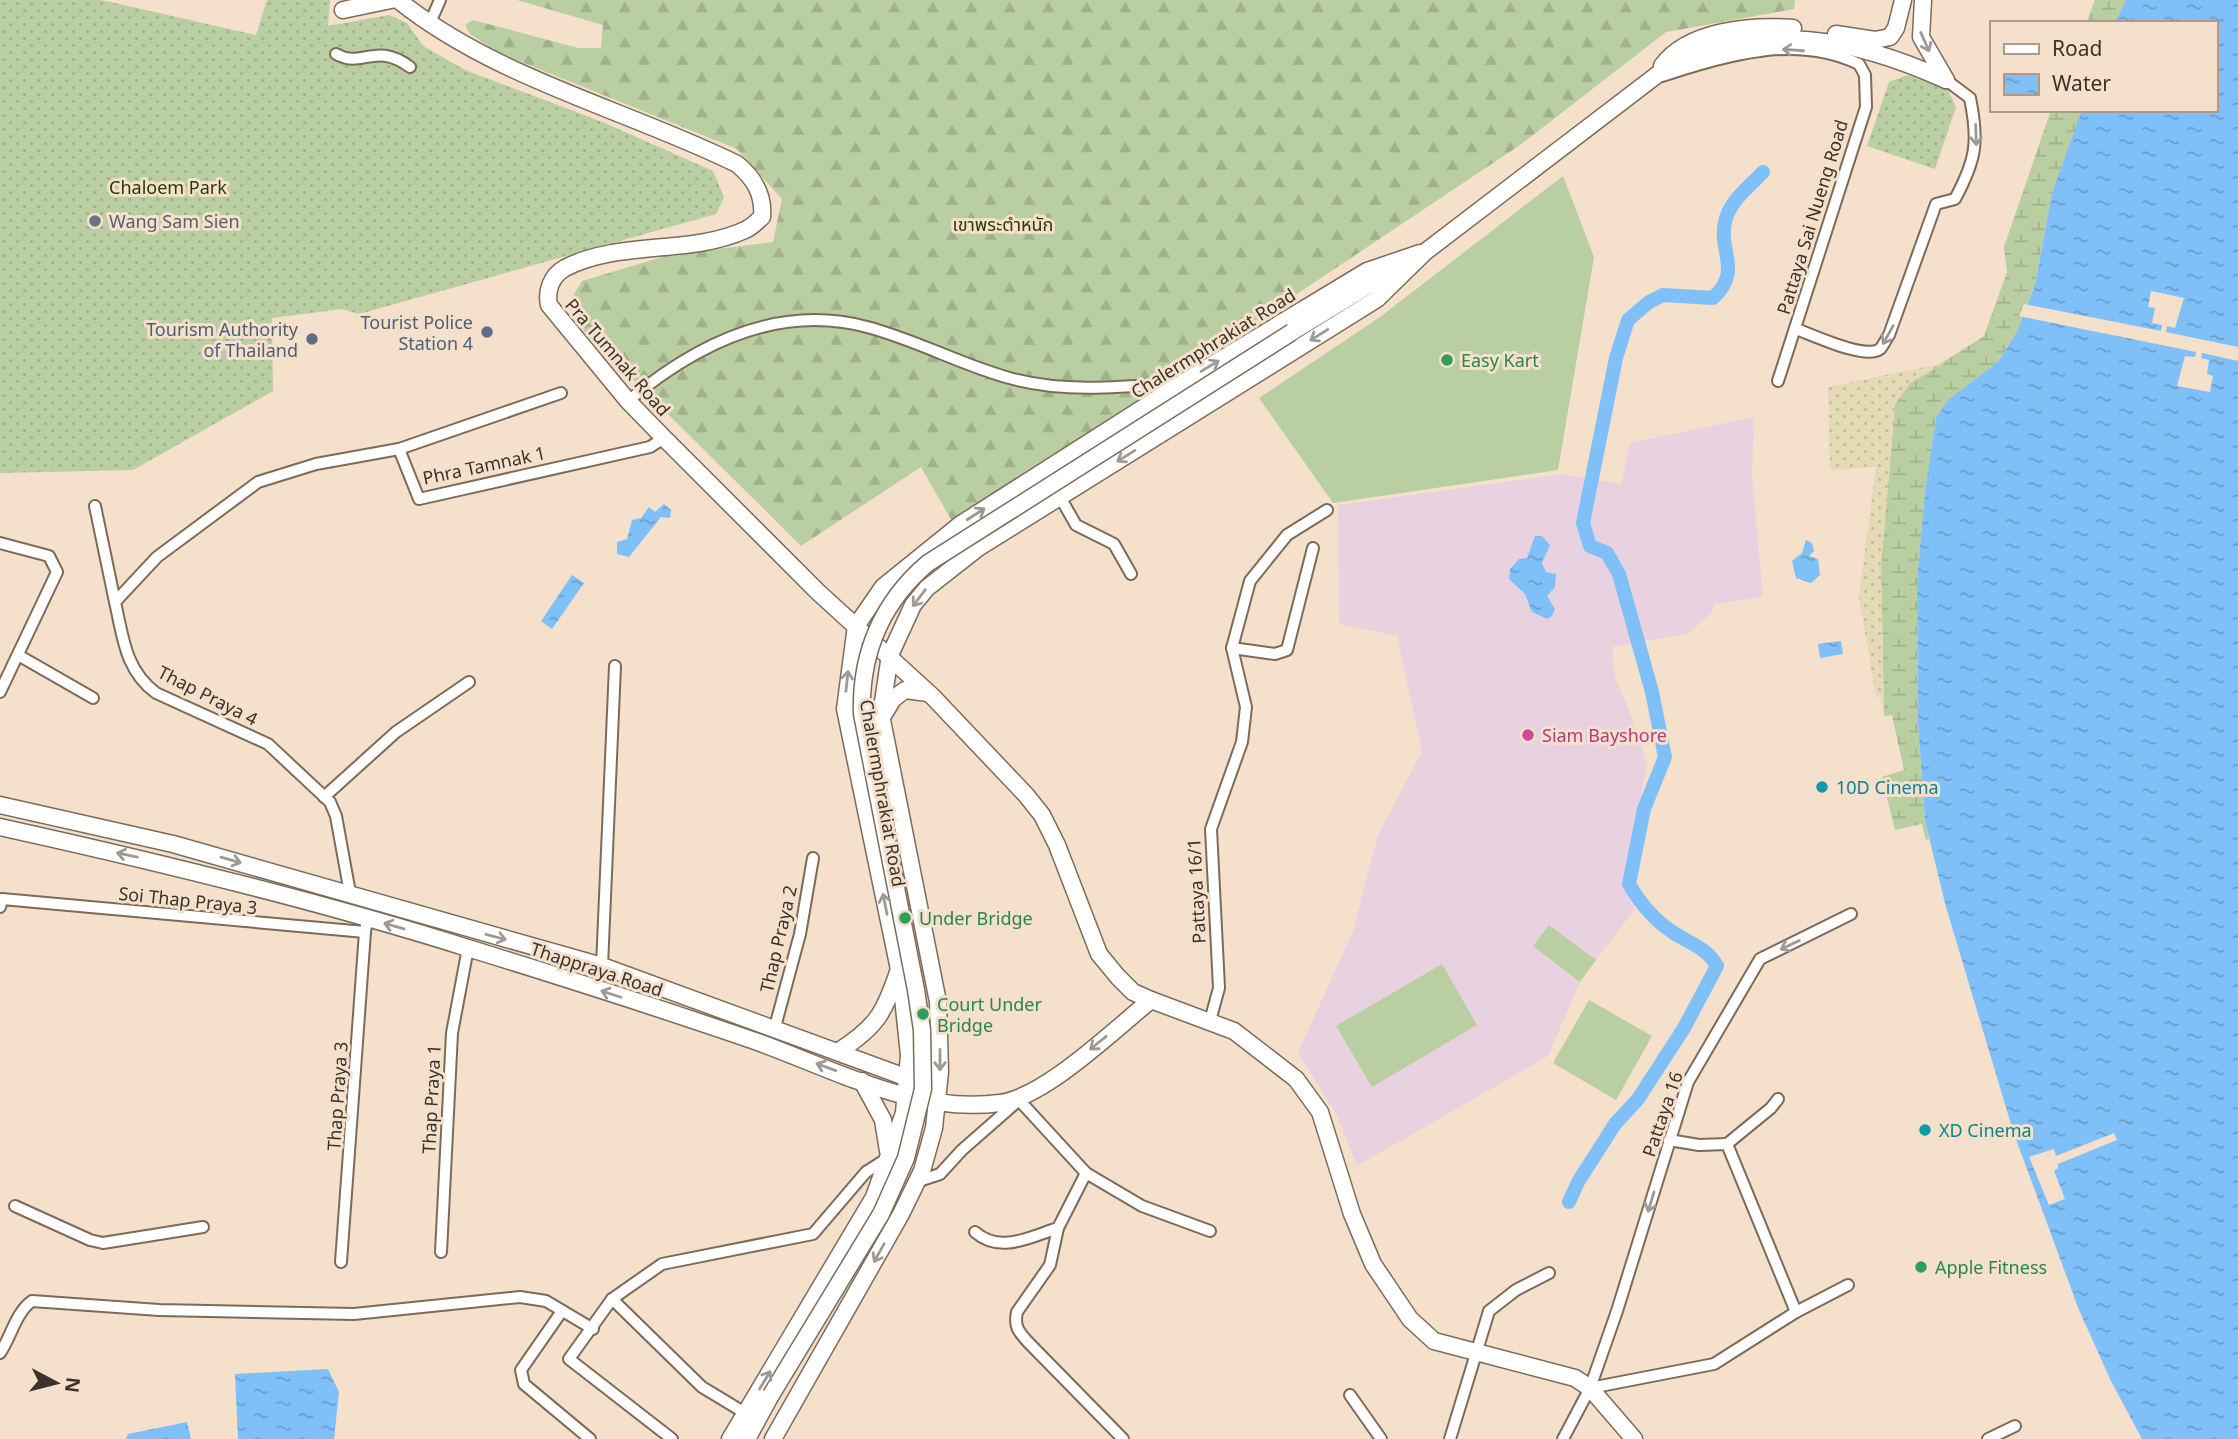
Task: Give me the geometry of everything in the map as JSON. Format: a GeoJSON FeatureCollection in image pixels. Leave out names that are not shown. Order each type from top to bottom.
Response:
{"type":"FeatureCollection","features":[{"type":"Feature","properties":{"kind":"main road"},"geometry":{"type":"LineString","coordinates":[[343,10],[391,0]]}},
{"type":"Feature","properties":{"kind":"main road","name":"Pra Tumnak Road"},"geometry":{"type":"LineString","coordinates":[[398,0],[429,25],[483,56],[704,148],[737,164],[753,181],[762,199],[762,217],[743,231],[599,257],[564,269],[551,283],[547,294],[549,305],[628,401],[982,747],[1042,816],[1057,845],[1099,954],[1127,986],[1152,1000],[1234,1031],[1296,1079],[1320,1112],[1352,1214],[1367,1251],[1410,1319],[1434,1341],[1575,1378],[1590,1388]]}},
{"type":"Feature","properties":{"kind":"main road","name":"Chalermphrakiat Road"},"geometry":{"type":"LineString","coordinates":[[1652,79],[1678,47],[1736,31],[1784,27],[1882,40],[1890,37],[1896,28],[1903,0]]}},
{"type":"Feature","properties":{"kind":"main road"},"geometry":{"type":"LineString","coordinates":[[1923,0],[1921,37],[1946,80]]}},
{"type":"Feature","properties":{"kind":"main road","name":"Chalermphrakiat Road"},"geometry":{"type":"LineString","coordinates":[[773,1439],[901,1214],[929,1150],[938,1096],[940,1027],[933,972],[881,721],[890,655],[913,605],[927,588],[971,553],[1377,299],[1425,252],[1670,65],[1715,46],[1782,38],[1822,41],[1901,59],[1946,80]]}},
{"type":"Feature","properties":{"kind":"main road"},"geometry":{"type":"LineString","coordinates":[[747,1439],[897,1182],[914,1135],[923,1090],[922,1030],[916,990],[862,714],[864,667],[881,620],[910,579],[928,563],[1292,332],[1425,252]]}},
{"type":"Feature","properties":{"kind":"main road","name":"Chalermphrakiat Road"},"geometry":{"type":"LineString","coordinates":[[730,1439],[874,1198],[906,1098],[909,1055],[899,975],[845,709],[856,626],[883,587],[953,530],[1182,383],[1367,271],[1425,252]]}},
{"type":"Feature","properties":{"kind":"main road"},"geometry":{"type":"LineString","coordinates":[[953,530],[957,546],[971,553]]}},
{"type":"Feature","properties":{"kind":"main road"},"geometry":{"type":"LineString","coordinates":[[881,721],[892,699],[905,690],[928,693]]}},
{"type":"Feature","properties":{"kind":"main road"},"geometry":{"type":"LineString","coordinates":[[854,754],[867,740],[874,739],[885,750]]}},
{"type":"Feature","properties":{"kind":"main road","name":"Thappraya Road"},"geometry":{"type":"LineString","coordinates":[[0,806],[173,844],[602,966],[839,1051],[908,1079],[938,1096]]}},
{"type":"Feature","properties":{"kind":"main road","name":"Thappraya Road"},"geometry":{"type":"LineString","coordinates":[[0,827],[168,864],[366,926],[468,948],[788,1053],[906,1098],[938,1096],[997,1104],[1018,1100],[1058,1075],[1152,1000]]}},
{"type":"Feature","properties":{"kind":"main road"},"geometry":{"type":"LineString","coordinates":[[168,864],[173,844]]}},
{"type":"Feature","properties":{"kind":"main road"},"geometry":{"type":"LineString","coordinates":[[185,869],[191,849]]}},
{"type":"Feature","properties":{"kind":"main road"},"geometry":{"type":"LineString","coordinates":[[839,1051],[867,1033],[879,1020],[899,975],[918,985],[933,972]]}},
{"type":"Feature","properties":{"kind":"main road"},"geometry":{"type":"LineString","coordinates":[[788,1053],[794,1034]]}},
{"type":"Feature","properties":{"kind":"main road"},"geometry":{"type":"LineString","coordinates":[[862,1081],[883,1120],[889,1157]]}},
{"type":"Feature","properties":{"kind":"main road"},"geometry":{"type":"LineString","coordinates":[[874,1198],[889,1199],[901,1214]]}},
{"type":"Feature","properties":{"kind":"main road"},"geometry":{"type":"LineString","coordinates":[[1590,1388],[1634,1439]]}},
{"type":"Feature","properties":{"kind":"street"},"geometry":{"type":"LineString","coordinates":[[429,25],[439,0]]}},
{"type":"Feature","properties":{"kind":"street","name":"Chalermphrakiat Road"},"geometry":{"type":"LineString","coordinates":[[1652,79],[1731,55],[1780,49],[1830,53],[1859,64]]}},
{"type":"Feature","properties":{"kind":"street"},"geometry":{"type":"LineString","coordinates":[[336,54],[346,60],[380,54],[393,56],[410,67]]}},
{"type":"Feature","properties":{"kind":"street","name":"Pattaya Sai Nueng Road"},"geometry":{"type":"LineString","coordinates":[[1779,381],[1866,107],[1865,75],[1859,64]]}},
{"type":"Feature","properties":{"kind":"street"},"geometry":{"type":"LineString","coordinates":[[1796,329],[1870,353],[1880,348],[1889,335],[1936,204],[1955,199],[1976,152],[1976,129],[1970,98],[1946,80]]}},
{"type":"Feature","properties":{"kind":"street"},"geometry":{"type":"LineString","coordinates":[[628,401],[680,361],[736,333],[802,321],[834,320],[880,331],[1013,379],[1055,387],[1100,388],[1182,383]]}},
{"type":"Feature","properties":{"kind":"street"},"geometry":{"type":"LineString","coordinates":[[115,602],[156,557],[258,482],[316,464],[399,449],[561,393]]}},
{"type":"Feature","properties":{"kind":"street","name":"Phra Tamnak 1"},"geometry":{"type":"LineString","coordinates":[[399,449],[419,499],[650,447],[664,438]]}},
{"type":"Feature","properties":{"kind":"street"},"geometry":{"type":"LineString","coordinates":[[1060,497],[1076,525],[1114,544],[1131,574]]}},
{"type":"Feature","properties":{"kind":"street","name":"Thap Praya 4"},"geometry":{"type":"LineString","coordinates":[[95,506],[129,662],[145,684],[156,693],[268,744],[324,797],[335,812],[350,893]]}},
{"type":"Feature","properties":{"kind":"street","name":"Pattaya 16/1"},"geometry":{"type":"LineString","coordinates":[[1210,1021],[1219,988],[1210,829],[1242,742],[1246,707],[1232,648],[1250,581],[1287,535],[1327,510]]}},
{"type":"Feature","properties":{"kind":"street"},"geometry":{"type":"LineString","coordinates":[[0,543],[49,556],[57,577],[0,692]]}},
{"type":"Feature","properties":{"kind":"street"},"geometry":{"type":"LineString","coordinates":[[1232,648],[1275,654],[1287,650],[1313,548]]}},
{"type":"Feature","properties":{"kind":"street"},"geometry":{"type":"LineString","coordinates":[[18,655],[93,698]]}},
{"type":"Feature","properties":{"kind":"street"},"geometry":{"type":"LineString","coordinates":[[602,966],[615,666]]}},
{"type":"Feature","properties":{"kind":"street"},"geometry":{"type":"LineString","coordinates":[[324,797],[396,732],[469,682]]}},
{"type":"Feature","properties":{"kind":"street","name":"Thap Praya 2"},"geometry":{"type":"LineString","coordinates":[[775,1027],[800,934],[813,858]]}},
{"type":"Feature","properties":{"kind":"street","name":"Soi Thap Praya 3"},"geometry":{"type":"LineString","coordinates":[[1,902],[366,926]]}},
{"type":"Feature","properties":{"kind":"street","name":"Pattaya 16"},"geometry":{"type":"LineString","coordinates":[[1563,1439],[1590,1388],[1617,1311],[1688,1082],[1760,959],[1851,914]]}},
{"type":"Feature","properties":{"kind":"street","name":"Thap Praya 3"},"geometry":{"type":"LineString","coordinates":[[341,1262],[366,926]]}},
{"type":"Feature","properties":{"kind":"street","name":"Thap Praya 1"},"geometry":{"type":"LineString","coordinates":[[442,1252],[452,1033],[468,948]]}},
{"type":"Feature","properties":{"kind":"street"},"geometry":{"type":"LineString","coordinates":[[1669,1140],[1699,1145],[1727,1144],[1771,1108],[1778,1099]]}},
{"type":"Feature","properties":{"kind":"street"},"geometry":{"type":"LineString","coordinates":[[916,1182],[940,1174],[962,1150],[1018,1100],[1086,1173],[1142,1206],[1210,1231]]}},
{"type":"Feature","properties":{"kind":"street"},"geometry":{"type":"LineString","coordinates":[[1727,1144],[1796,1312]]}},
{"type":"Feature","properties":{"kind":"street"},"geometry":{"type":"LineString","coordinates":[[672,1439],[654,1435],[569,1359],[612,1299],[662,1264],[813,1234],[866,1172],[889,1157]]}},
{"type":"Feature","properties":{"kind":"street"},"geometry":{"type":"LineString","coordinates":[[1086,1173],[1058,1228],[1050,1265],[1017,1312],[1017,1328],[1123,1439]]}},
{"type":"Feature","properties":{"kind":"street"},"geometry":{"type":"LineString","coordinates":[[15,1206],[90,1241],[103,1243],[203,1227]]}},
{"type":"Feature","properties":{"kind":"street"},"geometry":{"type":"LineString","coordinates":[[975,1232],[985,1241],[1002,1245],[1058,1228]]}},
{"type":"Feature","properties":{"kind":"street"},"geometry":{"type":"LineString","coordinates":[[1450,1439],[1489,1311],[1516,1290],[1549,1273]]}},
{"type":"Feature","properties":{"kind":"street"},"geometry":{"type":"LineString","coordinates":[[1590,1388],[1714,1364],[1796,1312],[1848,1285]]}},
{"type":"Feature","properties":{"kind":"street"},"geometry":{"type":"LineString","coordinates":[[0,1353],[12,1336],[23,1307],[32,1301],[159,1310],[354,1314],[520,1297],[546,1301],[593,1329]]}},
{"type":"Feature","properties":{"kind":"street"},"geometry":{"type":"LineString","coordinates":[[612,1299],[702,1387],[745,1413]]}},
{"type":"Feature","properties":{"kind":"street"},"geometry":{"type":"LineString","coordinates":[[562,1311],[521,1370],[520,1376],[524,1384],[590,1439]]}},
{"type":"Feature","properties":{"kind":"street"},"geometry":{"type":"LineString","coordinates":[[1350,1395],[1381,1439]]}},
{"type":"Feature","properties":{"kind":"street"},"geometry":{"type":"LineString","coordinates":[[1988,1439],[2015,1426]]}},
{"type":"Feature","properties":{"kind":"shaded area","name":"Siam Bayshore"},"geometry":{"type":"Polygon","coordinates":[[[1754,417],[1752,476],[1763,597],[1715,604],[1711,614],[1687,634],[1612,647],[1615,677],[1647,764],[1624,887],[1635,909],[1596,960],[1549,925],[1533,946],[1580,982],[1548,1056],[1357,1166],[1337,1115],[1298,1053],[1353,931],[1378,835],[1422,751],[1397,636],[1339,624],[1338,505],[1562,474],[1621,484],[1630,443],[1754,417]]]}},
{"type":"Feature","properties":{"kind":"green space","name":"Chaloem Park"},"geometry":{"type":"Polygon","coordinates":[[[0,0],[101,0],[256,35],[267,0],[330,0],[328,26],[389,15],[407,23],[423,46],[465,70],[600,121],[713,171],[724,197],[716,214],[359,314],[342,309],[272,318],[273,391],[133,470],[0,473],[0,0]]]}},
{"type":"Feature","properties":{"kind":"green space","name":"เขาพระตำหนัก"},"geometry":{"type":"Polygon","coordinates":[[[517,0],[1795,0],[1794,9],[1666,32],[1520,145],[1089,433],[952,521],[921,467],[801,546],[585,332],[569,302],[582,281],[669,255],[773,242],[782,199],[737,149],[497,52],[470,34],[465,25],[473,20],[578,48],[601,48],[603,25],[517,0]]]}},
{"type":"Feature","properties":{"kind":"green space"},"geometry":{"type":"Polygon","coordinates":[[[2095,0],[2128,0],[2120,21],[2087,21],[2095,0]]]}},
{"type":"Feature","properties":{"kind":"green space"},"geometry":{"type":"Polygon","coordinates":[[[1907,75],[1947,88],[1956,107],[1935,169],[1867,146],[1889,82],[1907,75]]]}},
{"type":"Feature","properties":{"kind":"green space"},"geometry":{"type":"Polygon","coordinates":[[[2050,112],[2083,112],[2052,193],[2035,285],[2017,332],[1999,361],[1952,398],[1936,418],[1925,492],[1917,581],[1918,723],[1925,821],[1929,839],[1926,840],[1922,824],[1895,830],[1882,777],[1904,770],[1892,715],[1884,716],[1881,566],[1895,404],[1910,383],[1984,336],[2007,272],[2004,247],[2050,112]]]}},
{"type":"Feature","properties":{"kind":"green space","name":"Easy Kart"},"geometry":{"type":"Polygon","coordinates":[[[1563,176],[1594,257],[1558,470],[1333,503],[1259,398],[1380,317],[1563,176]]]}},
{"type":"Feature","properties":{"kind":"green space"},"geometry":{"type":"Polygon","coordinates":[[[1549,925],[1596,960],[1580,982],[1533,946],[1549,925]]]}},
{"type":"Feature","properties":{"kind":"green space"},"geometry":{"type":"Polygon","coordinates":[[[1442,964],[1477,1025],[1372,1087],[1336,1026],[1442,964]]]}},
{"type":"Feature","properties":{"kind":"green space"},"geometry":{"type":"Polygon","coordinates":[[[1589,1000],[1652,1036],[1616,1100],[1553,1063],[1589,1000]]]}},
{"type":"Feature","properties":{"kind":"sand"},"geometry":{"type":"Polygon","coordinates":[[[1944,363],[1910,383],[1895,404],[1881,566],[1884,716],[1880,697],[1876,697],[1859,597],[1876,467],[1830,470],[1828,387],[1944,363]]]}},
{"type":"Feature","properties":{"kind":"water"},"geometry":{"type":"Polygon","coordinates":[[[2126,0],[2238,0],[2238,1439],[2142,1439],[2111,1381],[2079,1310],[2013,1131],[1946,907],[1925,821],[1918,723],[1917,581],[1925,492],[1936,418],[1948,400],[1999,361],[2017,332],[2035,285],[2052,193],[2081,112],[2217,112],[2217,21],[2116,21],[2126,0]]]}},
{"type":"Feature","properties":{"kind":"water"},"geometry":{"type":"Polygon","coordinates":[[[664,504],[671,510],[670,518],[661,517],[629,557],[617,554],[617,542],[627,539],[632,520],[641,518],[649,507],[655,512],[664,504]]]}},
{"type":"Feature","properties":{"kind":"water"},"geometry":{"type":"Polygon","coordinates":[[[1535,536],[1542,536],[1550,545],[1542,563],[1546,572],[1556,574],[1555,587],[1547,596],[1555,609],[1547,619],[1532,612],[1525,594],[1509,579],[1510,569],[1519,559],[1527,558],[1535,536]]]}},
{"type":"Feature","properties":{"kind":"water"},"geometry":{"type":"Polygon","coordinates":[[[1806,540],[1812,543],[1814,551],[1809,556],[1818,559],[1820,575],[1811,583],[1796,578],[1792,561],[1802,553],[1806,540]]]}},
{"type":"Feature","properties":{"kind":"water"},"geometry":{"type":"Polygon","coordinates":[[[572,575],[584,583],[552,629],[541,621],[572,575]]]}},
{"type":"Feature","properties":{"kind":"water"},"geometry":{"type":"Polygon","coordinates":[[[1841,641],[1843,654],[1820,658],[1818,644],[1841,641]]]}},
{"type":"Feature","properties":{"kind":"water"},"geometry":{"type":"Polygon","coordinates":[[[328,1369],[339,1392],[334,1439],[238,1439],[235,1374],[328,1369]]]}},
{"type":"Feature","properties":{"kind":"water"},"geometry":{"type":"Polygon","coordinates":[[[187,1422],[191,1439],[126,1439],[128,1434],[187,1422]]]}},
{"type":"Feature","properties":{"kind":"pier"},"geometry":{"type":"Polygon","coordinates":[[[2151,291],[2184,298],[2175,328],[2167,326],[2166,332],[2238,347],[2238,361],[2202,353],[2201,358],[2209,360],[2207,374],[2213,376],[2210,392],[2177,386],[2185,356],[2195,357],[2196,352],[2019,316],[2024,304],[2161,331],[2162,325],[2152,323],[2155,308],[2148,307],[2151,291]]]}},
{"type":"Feature","properties":{"kind":"pier"},"geometry":{"type":"Polygon","coordinates":[[[2114,1133],[2117,1140],[2058,1164],[2054,1171],[2065,1199],[2049,1205],[2029,1157],[2054,1149],[2056,1156],[2114,1133]]]}},
{"type":"Feature","properties":{"kind":"waterway"},"geometry":{"type":"LineString","coordinates":[[1569,1202],[1578,1182],[1615,1124],[1638,1099],[1684,1028],[1717,966],[1703,951],[1654,917],[1629,884],[1644,809],[1665,757],[1652,692],[1619,574],[1607,553],[1590,546],[1583,523],[1616,358],[1628,320],[1649,302],[1663,295],[1713,298],[1727,278],[1724,240],[1726,218],[1737,199],[1763,172]]}},
{"type":"Feature","properties":{"kind":"place","name":"Wang Sam Sien"},"geometry":{"type":"Point","coordinates":[95,221]}},
{"type":"Feature","properties":{"kind":"place","name":"Tourist Police Station 4"},"geometry":{"type":"Point","coordinates":[487,332]}},
{"type":"Feature","properties":{"kind":"place","name":"Tourism Authority of Thailand"},"geometry":{"type":"Point","coordinates":[312,339]}},
{"type":"Feature","properties":{"kind":"place","name":"Easy Kart"},"geometry":{"type":"Point","coordinates":[1447,360]}},
{"type":"Feature","properties":{"kind":"place","name":"Siam Bayshore"},"geometry":{"type":"Point","coordinates":[1528,735]}},
{"type":"Feature","properties":{"kind":"place","name":"10D Cinema"},"geometry":{"type":"Point","coordinates":[1822,787]}},
{"type":"Feature","properties":{"kind":"place","name":"Under Bridge"},"geometry":{"type":"Point","coordinates":[905,918]}},
{"type":"Feature","properties":{"kind":"place","name":"Court Under Bridge"},"geometry":{"type":"Point","coordinates":[923,1014]}},
{"type":"Feature","properties":{"kind":"place","name":"XD Cinema"},"geometry":{"type":"Point","coordinates":[1925,1130]}},
{"type":"Feature","properties":{"kind":"place","name":"Apple Fitness"},"geometry":{"type":"Point","coordinates":[1921,1267]}}]}
